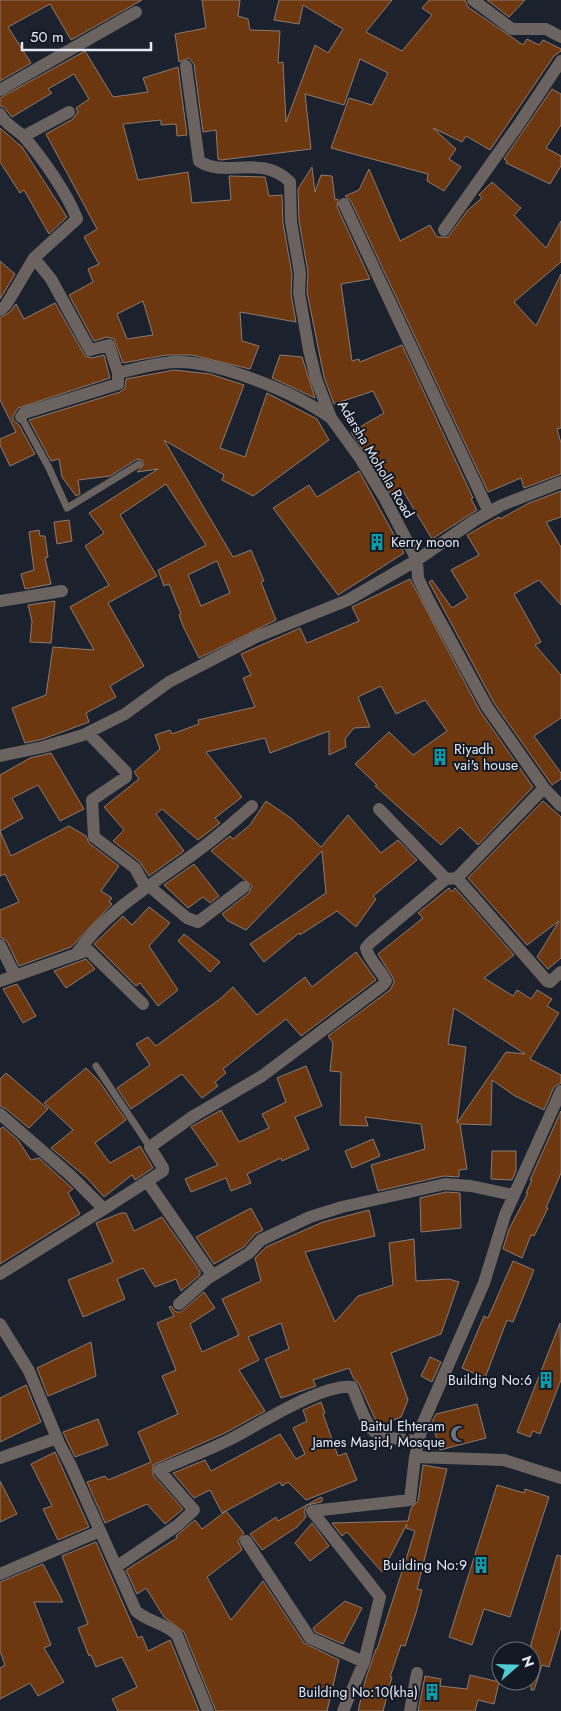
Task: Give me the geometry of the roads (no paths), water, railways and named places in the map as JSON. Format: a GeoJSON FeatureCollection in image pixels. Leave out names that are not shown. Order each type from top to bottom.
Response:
{"type":"FeatureCollection","features":[{"type":"Feature","properties":{"kind":"street"},"geometry":{"type":"LineString","coordinates":[[473,0],[512,29],[546,29],[561,37]]}},
{"type":"Feature","properties":{"kind":"street"},"geometry":{"type":"LineString","coordinates":[[0,90],[136,12]]}},
{"type":"Feature","properties":{"kind":"street"},"geometry":{"type":"LineString","coordinates":[[444,230],[520,124],[561,61]]}},
{"type":"Feature","properties":{"kind":"street","name":"Adarsha Moholla Road"},"geometry":{"type":"LineString","coordinates":[[186,66],[199,160],[213,167],[267,167],[290,182],[291,222],[300,274],[299,293],[307,342],[316,378],[331,418],[360,458],[384,496],[417,560],[418,578],[487,707],[544,788],[561,806]]}},
{"type":"Feature","properties":{"kind":"street"},"geometry":{"type":"LineString","coordinates":[[24,136],[68,112]]}},
{"type":"Feature","properties":{"kind":"street"},"geometry":{"type":"LineString","coordinates":[[0,114],[4,122],[24,136],[57,184],[77,218],[34,258],[6,305],[0,310]]}},
{"type":"Feature","properties":{"kind":"street"},"geometry":{"type":"LineString","coordinates":[[344,204],[489,512]]}},
{"type":"Feature","properties":{"kind":"street"},"geometry":{"type":"LineString","coordinates":[[21,416],[24,413],[118,384],[118,373],[109,345],[90,350],[50,279],[34,258]]}},
{"type":"Feature","properties":{"kind":"street"},"geometry":{"type":"LineString","coordinates":[[118,373],[174,362],[196,363],[222,369],[291,395],[312,404],[331,418]]}},
{"type":"Feature","properties":{"kind":"street"},"geometry":{"type":"LineString","coordinates":[[0,756],[43,747],[88,733],[125,714],[169,682],[256,637],[348,600],[417,560],[502,505],[561,482]]}},
{"type":"Feature","properties":{"kind":"street"},"geometry":{"type":"LineString","coordinates":[[0,601],[62,591]]}},
{"type":"Feature","properties":{"kind":"street"},"geometry":{"type":"LineString","coordinates":[[88,733],[126,772],[126,777],[92,800],[94,837],[135,868],[147,887],[187,918],[198,922],[244,886]]}},
{"type":"Feature","properties":{"kind":"street"},"geometry":{"type":"LineString","coordinates":[[0,1274],[147,1181],[163,1168],[150,1148],[192,1118],[262,1076],[383,985],[386,980],[367,953],[366,948],[451,879],[544,788]]}},
{"type":"Feature","properties":{"kind":"street"},"geometry":{"type":"LineString","coordinates":[[76,954],[89,936],[118,908],[199,851],[252,806]]}},
{"type":"Feature","properties":{"kind":"street"},"geometry":{"type":"LineString","coordinates":[[380,809],[451,879],[548,981],[550,982],[561,972]]}},
{"type":"Feature","properties":{"kind":"street"},"geometry":{"type":"LineString","coordinates":[[0,946],[15,975]]}},
{"type":"Feature","properties":{"kind":"street"},"geometry":{"type":"LineString","coordinates":[[0,982],[88,950],[143,1004]]}},
{"type":"Feature","properties":{"kind":"street"},"geometry":{"type":"LineString","coordinates":[[343,1711],[364,1662],[380,1597],[312,1511],[410,1500],[415,1457],[424,1423],[484,1283],[513,1195],[561,1091]]}},
{"type":"Feature","properties":{"kind":"street"},"geometry":{"type":"LineString","coordinates":[[0,1114],[70,1175],[104,1209]]}},
{"type":"Feature","properties":{"kind":"street"},"geometry":{"type":"LineString","coordinates":[[147,1181],[212,1276]]}},
{"type":"Feature","properties":{"kind":"street"},"geometry":{"type":"LineString","coordinates":[[179,1304],[212,1276],[249,1253],[261,1240],[310,1217],[342,1207],[445,1184],[471,1186],[513,1195]]}},
{"type":"Feature","properties":{"kind":"street"},"geometry":{"type":"LineString","coordinates":[[0,1324],[28,1371],[136,1611],[145,1619],[173,1630],[178,1635],[208,1711]]}},
{"type":"Feature","properties":{"kind":"street"},"geometry":{"type":"LineString","coordinates":[[116,1567],[178,1525],[194,1510],[159,1470],[228,1440],[301,1402],[341,1386],[352,1386],[364,1416],[375,1432],[397,1439],[418,1442]]}},
{"type":"Feature","properties":{"kind":"street"},"geometry":{"type":"LineString","coordinates":[[0,1458],[57,1438]]}},
{"type":"Feature","properties":{"kind":"street"},"geometry":{"type":"LineString","coordinates":[[415,1457],[504,1460],[561,1478]]}},
{"type":"Feature","properties":{"kind":"street"},"geometry":{"type":"LineString","coordinates":[[0,1574],[100,1531]]}},
{"type":"Feature","properties":{"kind":"street"},"geometry":{"type":"LineString","coordinates":[[246,1541],[310,1638],[364,1662]]}},
{"type":"Feature","properties":{"kind":"street"},"geometry":{"type":"LineString","coordinates":[[410,1711],[417,1674]]}},
{"type":"Feature","properties":{"kind":"lane"},"geometry":{"type":"LineString","coordinates":[[21,416],[49,468],[67,508],[139,464]]}},
{"type":"Feature","properties":{"kind":"lane"},"geometry":{"type":"LineString","coordinates":[[96,1066],[150,1148]]}},
{"type":"Feature","properties":{"kind":"place","name":"Kerry moon"},"geometry":{"type":"Point","coordinates":[377,542]}},
{"type":"Feature","properties":{"kind":"place","name":"Riyadh vai's house"},"geometry":{"type":"Point","coordinates":[440,757]}},
{"type":"Feature","properties":{"kind":"place","name":"Building No:6"},"geometry":{"type":"Point","coordinates":[546,1380]}},
{"type":"Feature","properties":{"kind":"place","name":"Baitul Ehteram James Masjid, Mosque"},"geometry":{"type":"Point","coordinates":[459,1434]}},
{"type":"Feature","properties":{"kind":"place","name":"Building No:9"},"geometry":{"type":"Point","coordinates":[481,1565]}},
{"type":"Feature","properties":{"kind":"place","name":"Building No:10(kha)"},"geometry":{"type":"Point","coordinates":[432,1692]}}]}
